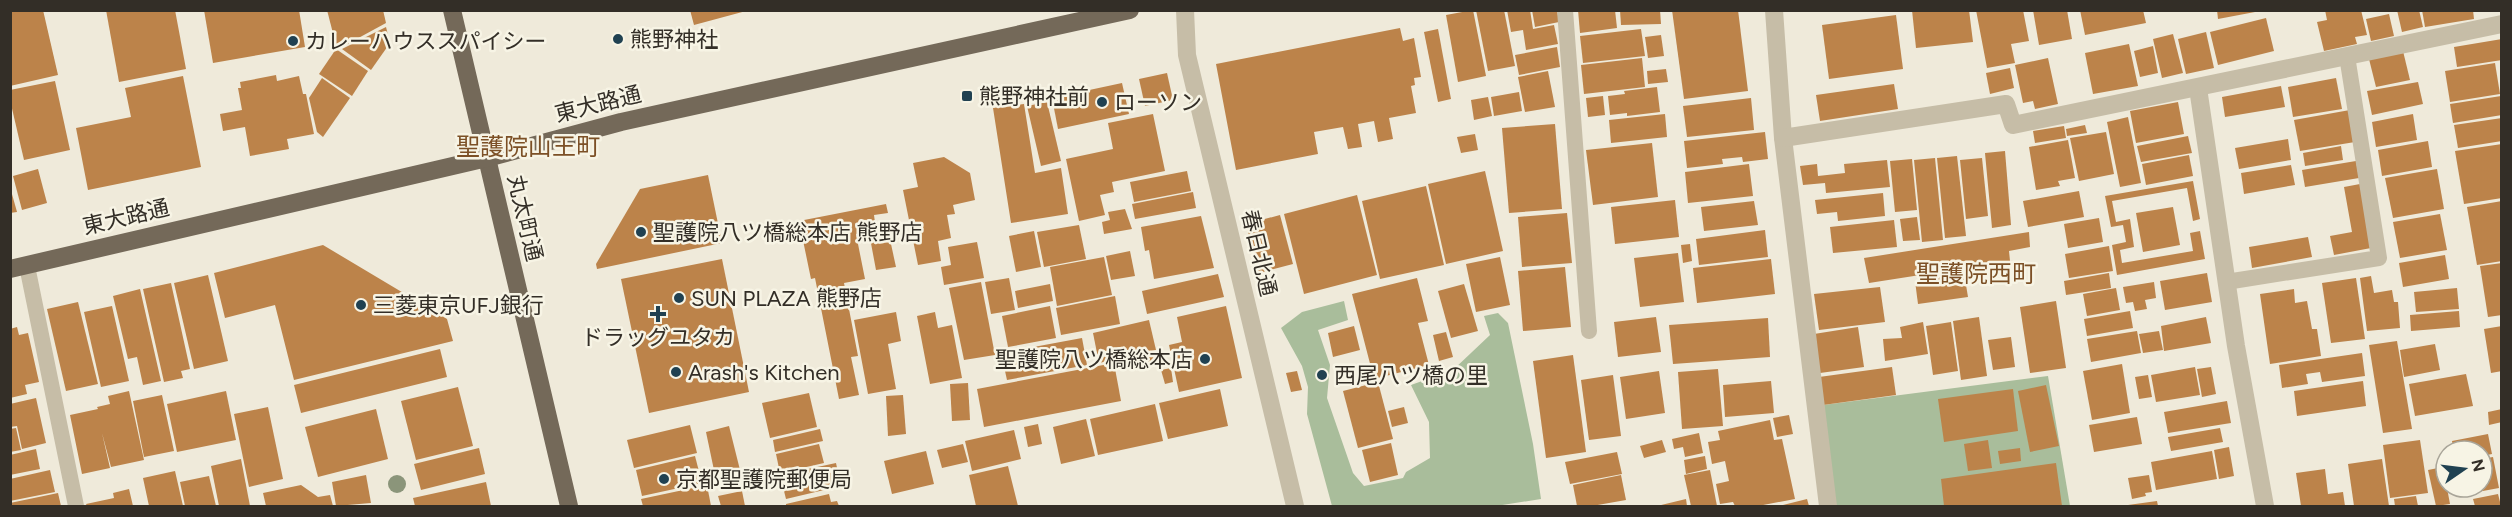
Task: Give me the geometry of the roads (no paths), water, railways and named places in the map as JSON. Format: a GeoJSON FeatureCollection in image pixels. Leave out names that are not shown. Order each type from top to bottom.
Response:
{"type":"FeatureCollection","features":[{"type":"Feature","properties":{"kind":"main road","name":"丸太町通"},"geometry":{"type":"LineString","coordinates":[[452,10],[569,507]]}},
{"type":"Feature","properties":{"kind":"main road","name":"東大路通"},"geometry":{"type":"LineString","coordinates":[[19,268],[486,158],[621,122],[1130,10]]}},
{"type":"Feature","properties":{"kind":"street","name":"春日北通"},"geometry":{"type":"LineString","coordinates":[[1185,10],[1187,56],[1295,507]]}},
{"type":"Feature","properties":{"kind":"street"},"geometry":{"type":"LineString","coordinates":[[1774,10],[1783,138],[1828,507]]}},
{"type":"Feature","properties":{"kind":"street"},"geometry":{"type":"LineString","coordinates":[[1783,138],[2006,104],[2013,125],[2502,24]]}},
{"type":"Feature","properties":{"kind":"street"},"geometry":{"type":"LineString","coordinates":[[2198,88],[2226,282],[2265,507]]}},
{"type":"Feature","properties":{"kind":"lane"},"geometry":{"type":"LineString","coordinates":[[1565,10],[1589,331]]}},
{"type":"Feature","properties":{"kind":"lane"},"geometry":{"type":"LineString","coordinates":[[2226,282],[2379,258],[2347,56]]}},
{"type":"Feature","properties":{"kind":"lane"},"geometry":{"type":"LineString","coordinates":[[19,268],[76,507]]}},
{"type":"Feature","properties":{"kind":"place","name":"熊野神社"},"geometry":{"type":"Point","coordinates":[618,39]}},
{"type":"Feature","properties":{"kind":"place","name":"カレーハウススパイシー"},"geometry":{"type":"Point","coordinates":[293,41]}},
{"type":"Feature","properties":{"kind":"place","name":"熊野神社前"},"geometry":{"type":"Point","coordinates":[967,96]}},
{"type":"Feature","properties":{"kind":"place","name":"ローソン"},"geometry":{"type":"Point","coordinates":[1102,102]}},
{"type":"Feature","properties":{"kind":"place","name":"聖護院八ツ橋総本店 熊野店"},"geometry":{"type":"Point","coordinates":[641,232]}},
{"type":"Feature","properties":{"kind":"place","name":"SUN PLAZA 熊野店"},"geometry":{"type":"Point","coordinates":[679,298]}},
{"type":"Feature","properties":{"kind":"place","name":"三菱東京UFJ銀行"},"geometry":{"type":"Point","coordinates":[361,305]}},
{"type":"Feature","properties":{"kind":"place","name":"ドラッグユタカ"},"geometry":{"type":"Point","coordinates":[658,314]}},
{"type":"Feature","properties":{"kind":"place","name":"聖護院八ツ橋総本店"},"geometry":{"type":"Point","coordinates":[1205,359]}},
{"type":"Feature","properties":{"kind":"place","name":"Arash's Kitchen"},"geometry":{"type":"Point","coordinates":[676,372]}},
{"type":"Feature","properties":{"kind":"place","name":"西尾八ツ橋の里"},"geometry":{"type":"Point","coordinates":[1322,375]}},
{"type":"Feature","properties":{"kind":"place","name":"京都聖護院郵便局"},"geometry":{"type":"Point","coordinates":[664,479]}},
{"type":"Feature","properties":{"kind":"district","name":"聖護院山王町"},"geometry":{"type":"Point","coordinates":[528,146]}},
{"type":"Feature","properties":{"kind":"district","name":"聖護院西町"},"geometry":{"type":"Point","coordinates":[1976,273]}}]}
